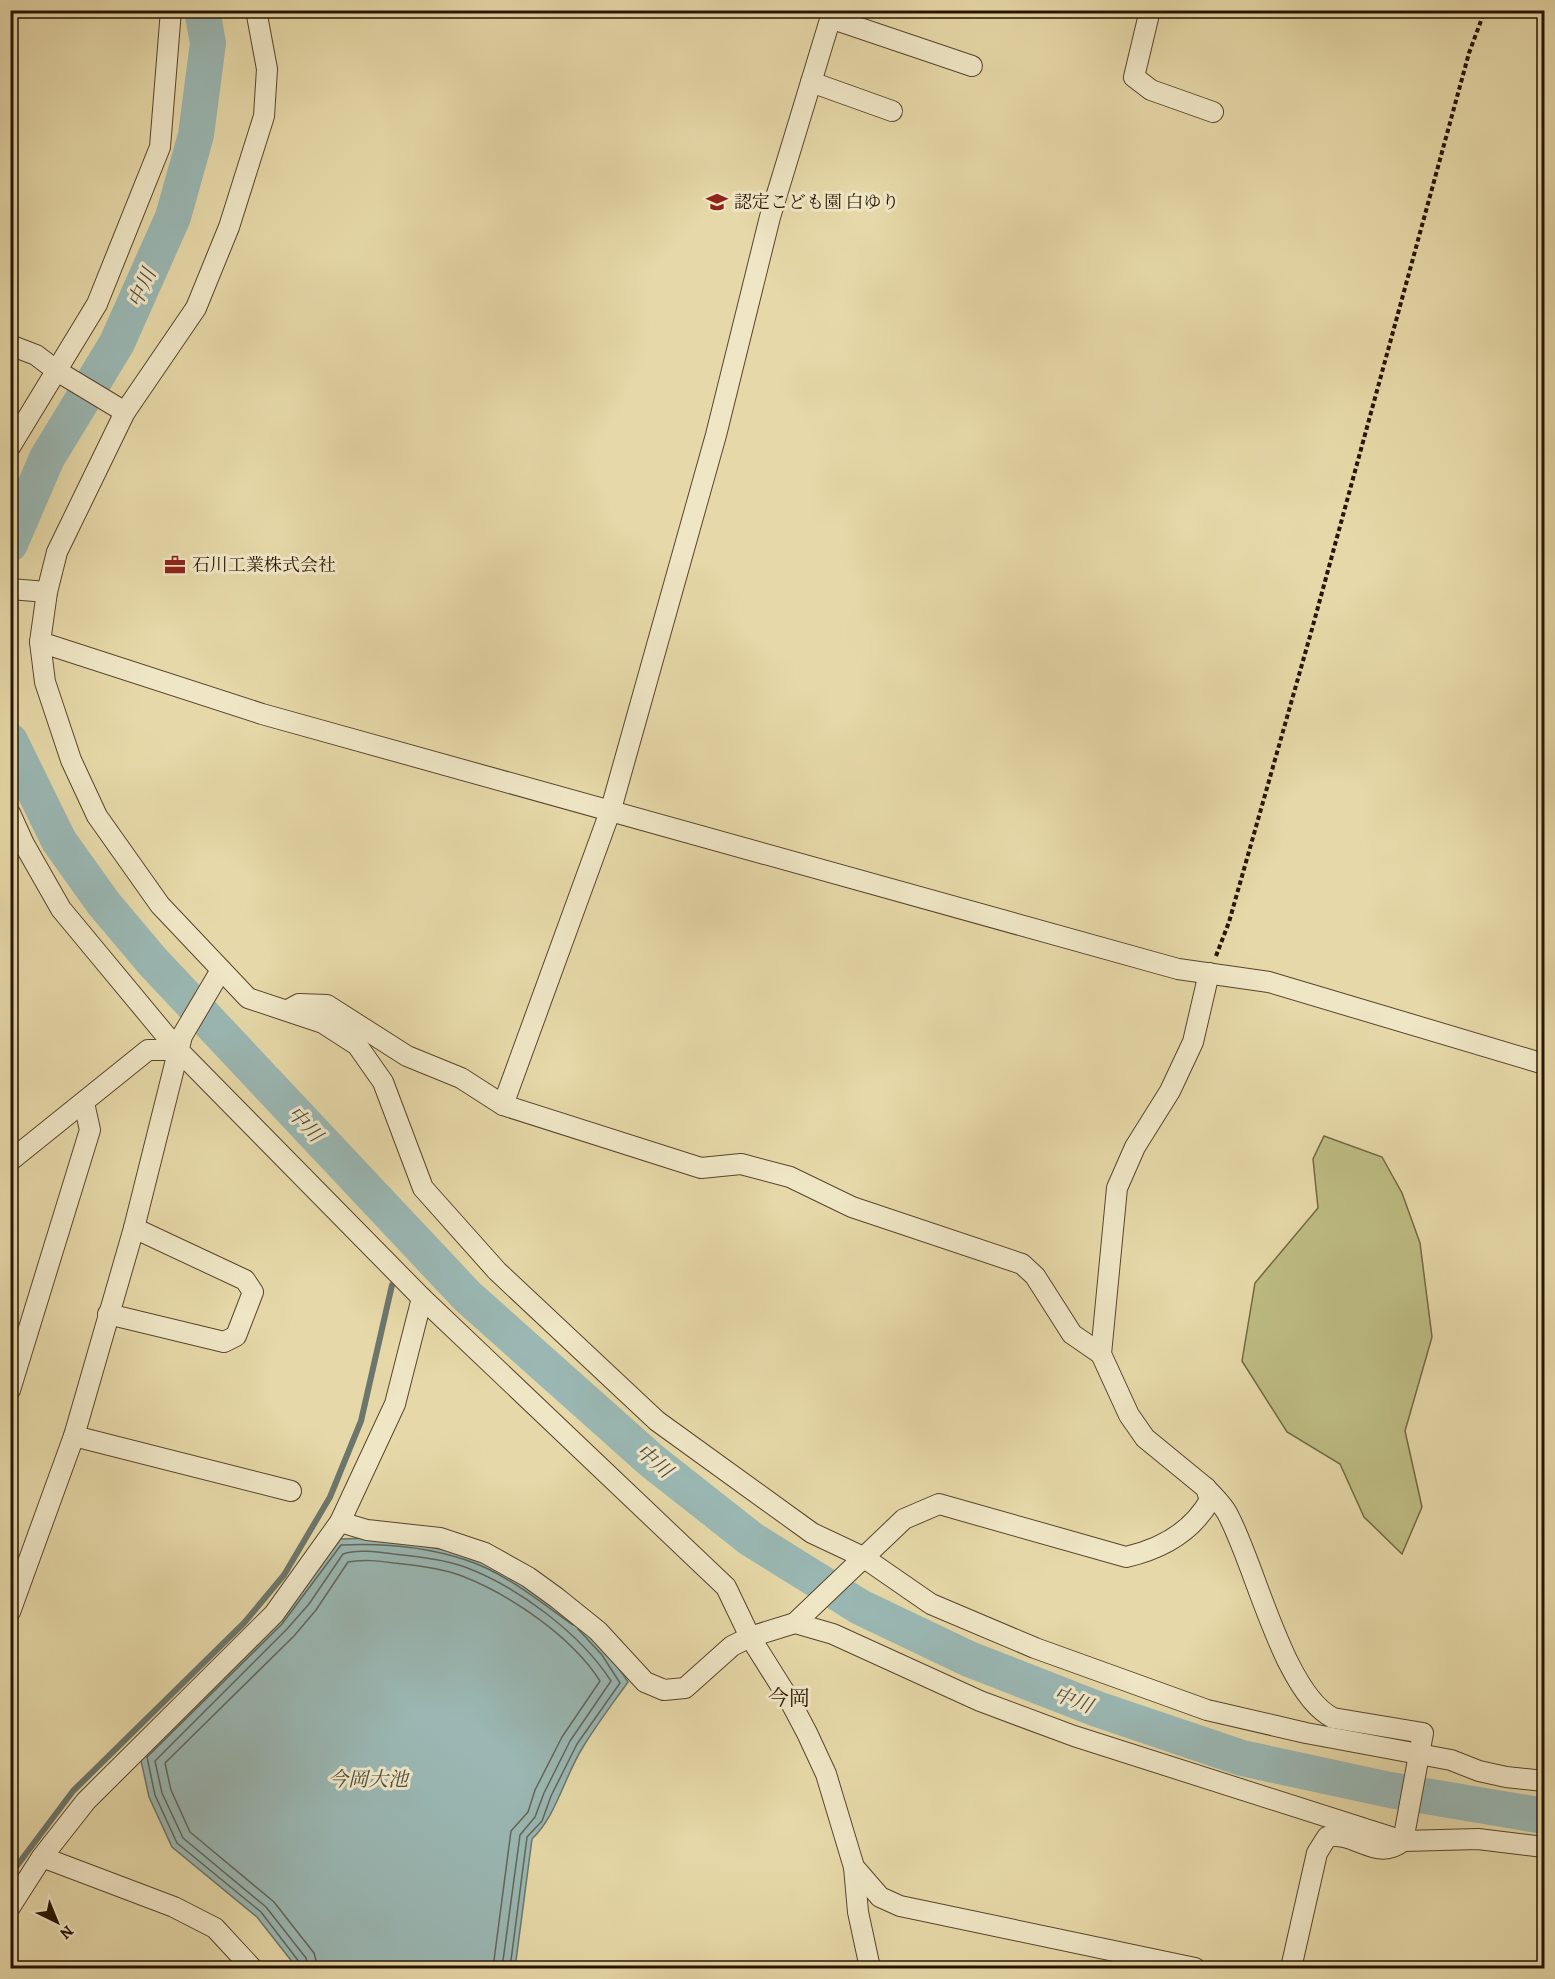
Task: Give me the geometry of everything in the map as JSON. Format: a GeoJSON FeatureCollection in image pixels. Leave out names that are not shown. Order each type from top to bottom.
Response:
{"type":"FeatureCollection","features":[{"type":"Feature","properties":{"kind":"street"},"geometry":{"type":"LineString","coordinates":[[10,447],[97,304],[160,147],[171,10]]}},
{"type":"Feature","properties":{"kind":"street"},"geometry":{"type":"LineString","coordinates":[[256,10],[267,69],[264,116],[229,227],[196,308],[125,412],[57,552],[47,592],[40,642],[45,682],[71,760],[97,816],[160,905],[217,977],[248,998],[323,1023],[357,1045],[383,1082],[423,1188],[497,1271],[657,1420],[812,1533],[863,1557],[931,1604],[1035,1648],[1207,1710],[1419,1758],[1451,1760],[1497,1775],[1545,1781]]}},
{"type":"Feature","properties":{"kind":"street"},"geometry":{"type":"LineString","coordinates":[[1150,10],[1134,77],[1151,90],[1213,112]]}},
{"type":"Feature","properties":{"kind":"street"},"geometry":{"type":"LineString","coordinates":[[503,1105],[611,809],[716,435],[770,216],[832,14],[972,66]]}},
{"type":"Feature","properties":{"kind":"street"},"geometry":{"type":"LineString","coordinates":[[811,82],[892,111]]}},
{"type":"Feature","properties":{"kind":"street"},"geometry":{"type":"LineString","coordinates":[[10,345],[36,355],[57,371],[125,412]]}},
{"type":"Feature","properties":{"kind":"street"},"geometry":{"type":"LineString","coordinates":[[10,589],[47,592]]}},
{"type":"Feature","properties":{"kind":"street"},"geometry":{"type":"LineString","coordinates":[[40,642],[262,714],[611,809],[1178,969],[1269,982],[1544,1064],[1545,1061]]}},
{"type":"Feature","properties":{"kind":"street"},"geometry":{"type":"LineString","coordinates":[[10,813],[24,844],[61,909],[180,1043],[422,1298],[726,1587],[750,1637],[789,1699],[817,1754],[833,1796],[854,1867],[858,1912],[870,1968]]}},
{"type":"Feature","properties":{"kind":"street"},"geometry":{"type":"LineString","coordinates":[[1209,973],[1194,1042],[1170,1091],[1135,1147],[1117,1188],[1101,1354],[1129,1415],[1145,1438],[1206,1488],[1226,1511],[1289,1663],[1307,1696],[1323,1713],[1333,1718],[1423,1733],[1404,1836],[1393,1849],[1382,1849],[1336,1835],[1327,1837],[1317,1853],[1291,1968]]}},
{"type":"Feature","properties":{"kind":"street"},"geometry":{"type":"LineString","coordinates":[[10,1612],[74,1436],[134,1228],[180,1043],[217,977]]}},
{"type":"Feature","properties":{"kind":"street"},"geometry":{"type":"LineString","coordinates":[[287,1011],[299,1004],[327,1005],[406,1056],[461,1078],[503,1105],[701,1168],[741,1164],[790,1177],[852,1207],[1022,1264],[1035,1276],[1072,1334],[1101,1354]]}},
{"type":"Feature","properties":{"kind":"street"},"geometry":{"type":"LineString","coordinates":[[10,1161],[148,1050],[180,1043]]}},
{"type":"Feature","properties":{"kind":"street"},"geometry":{"type":"LineString","coordinates":[[10,1390],[90,1130],[84,1103]]}},
{"type":"Feature","properties":{"kind":"street"},"geometry":{"type":"LineString","coordinates":[[108,1314],[224,1342],[236,1336],[253,1292],[245,1280],[134,1228]]}},
{"type":"Feature","properties":{"kind":"street"},"geometry":{"type":"LineString","coordinates":[[10,1907],[42,1857],[86,1801],[274,1614],[340,1522],[395,1404],[422,1298]]}},
{"type":"Feature","properties":{"kind":"street"},"geometry":{"type":"LineString","coordinates":[[74,1436],[291,1491]]}},
{"type":"Feature","properties":{"kind":"street"},"geometry":{"type":"LineString","coordinates":[[340,1522],[367,1530],[441,1538],[485,1553],[528,1577],[557,1598],[598,1631],[645,1682],[664,1690],[685,1688],[732,1646],[798,1620],[904,1519],[939,1504],[1126,1557],[1148,1552],[1199,1519],[1210,1500],[1206,1488]]}},
{"type":"Feature","properties":{"kind":"street"},"geometry":{"type":"LineString","coordinates":[[798,1620],[980,1701],[1064,1732],[1404,1836],[1479,1839],[1545,1847]]}},
{"type":"Feature","properties":{"kind":"street"},"geometry":{"type":"LineString","coordinates":[[42,1857],[174,1907],[215,1928],[252,1968]]}},
{"type":"Feature","properties":{"kind":"street"},"geometry":{"type":"LineString","coordinates":[[854,1867],[880,1897],[900,1906],[1195,1968]]}},
{"type":"Feature","properties":{"kind":"path"},"geometry":{"type":"LineString","coordinates":[[1209,973],[1229,922],[1312,629],[1469,53],[1485,10]]}},
{"type":"Feature","properties":{"kind":"shaded area"},"geometry":{"type":"Polygon","coordinates":[[[1324,1136],[1382,1157],[1402,1193],[1420,1243],[1432,1337],[1405,1431],[1422,1507],[1402,1554],[1364,1517],[1340,1464],[1287,1432],[1242,1361],[1255,1283],[1318,1208],[1313,1159],[1324,1136]]]}},
{"type":"Feature","properties":{"kind":"water","name":"今岡大池"},"geometry":{"type":"Polygon","coordinates":[[[377,1538],[468,1554],[525,1584],[580,1623],[607,1651],[628,1682],[583,1747],[548,1819],[532,1839],[515,1968],[297,1968],[257,1917],[172,1847],[149,1797],[140,1756],[339,1539],[377,1538]]]}},
{"type":"Feature","properties":{"kind":"waterway","name":"中川"},"geometry":{"type":"LineString","coordinates":[[10,544],[47,458],[117,343],[173,217],[196,135],[208,43],[202,10]]}},
{"type":"Feature","properties":{"kind":"waterway","name":"中川"},"geometry":{"type":"LineString","coordinates":[[10,741],[59,841],[104,904],[153,962],[467,1296],[652,1461],[751,1539],[860,1607],[969,1659],[1097,1709],[1242,1758],[1390,1790],[1544,1816]]}},
{"type":"Feature","properties":{"kind":"waterway"},"geometry":{"type":"LineString","coordinates":[[400,1245],[403,1228]]}},
{"type":"Feature","properties":{"kind":"waterway"},"geometry":{"type":"LineString","coordinates":[[10,1875],[73,1791],[244,1623],[284,1575],[330,1497],[361,1421],[392,1285]]}},
{"type":"Feature","properties":{"kind":"place","name":"認定こども園 白ゆり"},"geometry":{"type":"Point","coordinates":[717,202]}},
{"type":"Feature","properties":{"kind":"place","name":"石川工業株式会社"},"geometry":{"type":"Point","coordinates":[175,565]}},
{"type":"Feature","properties":{"kind":"district","name":"今岡"},"geometry":{"type":"Point","coordinates":[789,1698]}}]}
